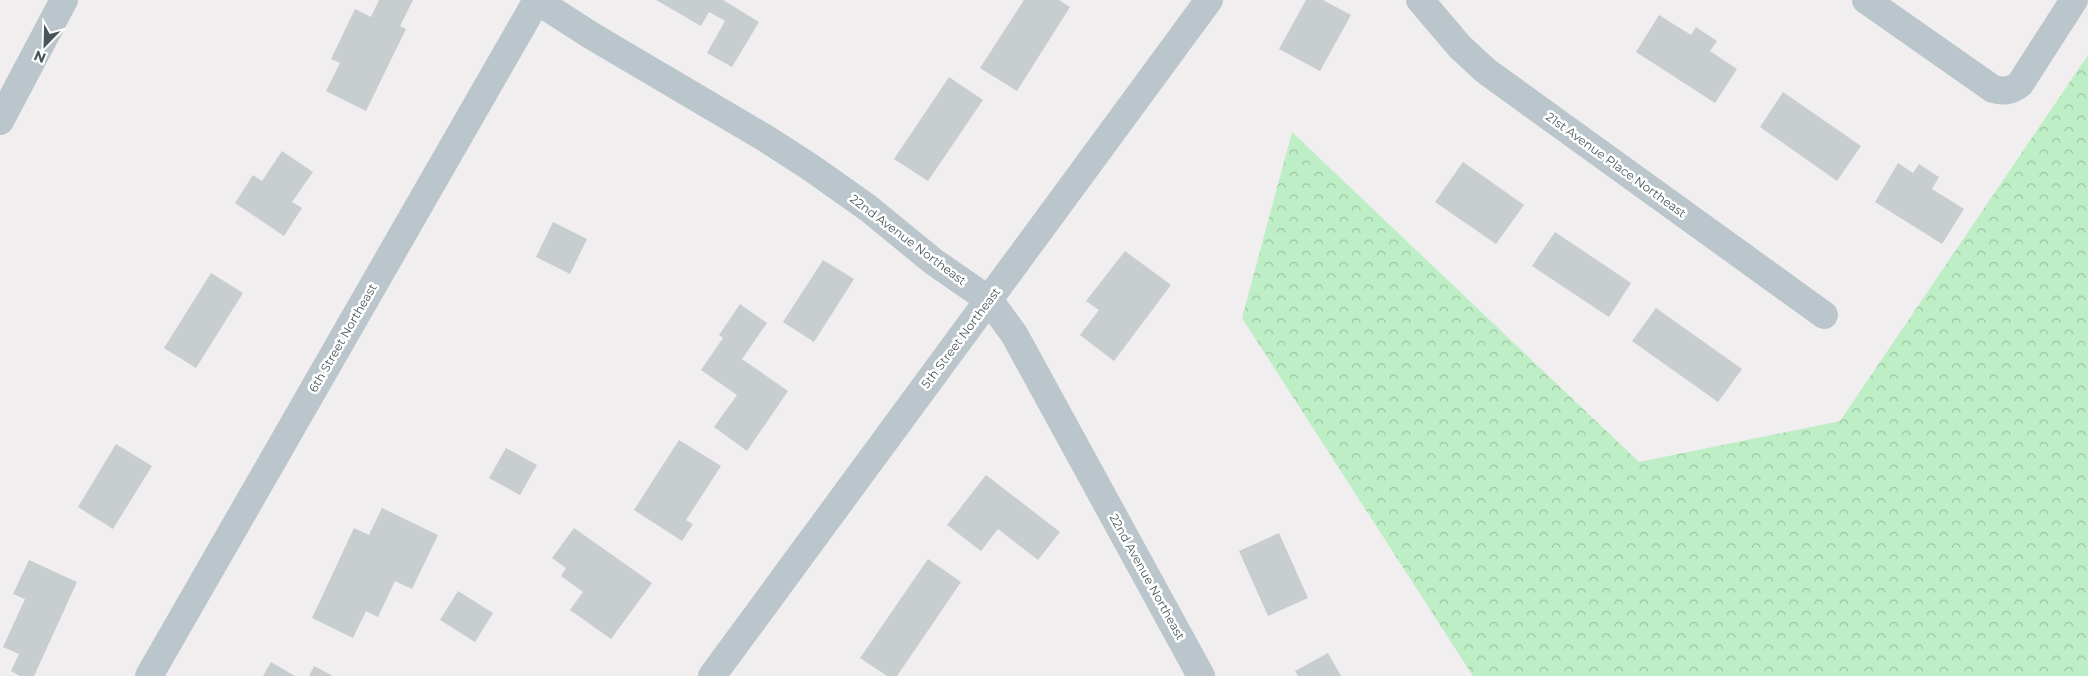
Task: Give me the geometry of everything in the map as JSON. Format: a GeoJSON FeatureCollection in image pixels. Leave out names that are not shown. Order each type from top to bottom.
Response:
{"type":"FeatureCollection","features":[{"type":"Feature","properties":{"kind":"street"},"geometry":{"type":"LineString","coordinates":[[0,121],[64,0]]}},
{"type":"Feature","properties":{"kind":"street","name":"22nd Avenue Northeast"},"geometry":{"type":"LineString","coordinates":[[537,0],[592,36],[765,138],[810,167],[868,208],[934,262],[989,300],[1014,334],[1201,676]]}},
{"type":"Feature","properties":{"kind":"street","name":"6th Street Northeast"},"geometry":{"type":"LineString","coordinates":[[149,676],[537,0]]}},
{"type":"Feature","properties":{"kind":"street","name":"5th Street Northeast"},"geometry":{"type":"LineString","coordinates":[[712,676],[1209,0]]}},
{"type":"Feature","properties":{"kind":"street","name":"21st Avenue Place Northeast"},"geometry":{"type":"LineString","coordinates":[[1420,0],[1460,47],[1486,71],[1824,316]]}},
{"type":"Feature","properties":{"kind":"street"},"geometry":{"type":"LineString","coordinates":[[1866,0],[1993,89],[2003,91],[2013,90],[2020,84],[2074,0]]}},
{"type":"Feature","properties":{"kind":"green space"},"geometry":{"type":"Polygon","coordinates":[[[2088,55],[2088,676],[1473,676],[1242,318],[1292,132],[1639,462],[1840,421],[2088,55]]]}},
{"type":"Feature","properties":{"kind":"building"},"geometry":{"type":"Polygon","coordinates":[[[379,0],[413,0],[400,26],[406,29],[366,111],[326,91],[340,63],[331,59],[355,9],[371,17],[379,0]]]}},
{"type":"Feature","properties":{"kind":"building"},"geometry":{"type":"Polygon","coordinates":[[[656,0],[723,0],[759,22],[732,67],[707,53],[725,21],[709,12],[701,26],[656,0]]]}},
{"type":"Feature","properties":{"kind":"building"},"geometry":{"type":"Polygon","coordinates":[[[1024,0],[1059,0],[1070,7],[1017,91],[980,68],[1024,0]]]}},
{"type":"Feature","properties":{"kind":"building"},"geometry":{"type":"Polygon","coordinates":[[[1306,0],[1323,0],[1351,15],[1320,71],[1279,49],[1306,0]]]}},
{"type":"Feature","properties":{"kind":"building"},"geometry":{"type":"Polygon","coordinates":[[[1659,15],[1691,35],[1696,27],[1717,41],[1710,51],[1737,69],[1715,103],[1636,52],[1659,15]]]}},
{"type":"Feature","properties":{"kind":"building"},"geometry":{"type":"Polygon","coordinates":[[[949,77],[983,100],[928,181],[894,159],[949,77]]]}},
{"type":"Feature","properties":{"kind":"building"},"geometry":{"type":"Polygon","coordinates":[[[1783,92],[1861,146],[1837,181],[1760,127],[1783,92]]]}},
{"type":"Feature","properties":{"kind":"building"},"geometry":{"type":"Polygon","coordinates":[[[282,151],[313,172],[292,202],[302,208],[284,236],[235,203],[253,175],[262,181],[282,151]]]}},
{"type":"Feature","properties":{"kind":"building"},"geometry":{"type":"Polygon","coordinates":[[[1463,162],[1524,205],[1496,244],[1435,202],[1463,162]]]}},
{"type":"Feature","properties":{"kind":"building"},"geometry":{"type":"Polygon","coordinates":[[[1898,163],[1913,173],[1919,164],[1939,177],[1932,189],[1964,209],[1942,244],[1875,202],[1898,163]]]}},
{"type":"Feature","properties":{"kind":"building"},"geometry":{"type":"Polygon","coordinates":[[[553,222],[587,239],[570,274],[536,257],[553,222]]]}},
{"type":"Feature","properties":{"kind":"building"},"geometry":{"type":"Polygon","coordinates":[[[1555,232],[1631,283],[1609,317],[1532,266],[1555,232]]]}},
{"type":"Feature","properties":{"kind":"building"},"geometry":{"type":"Polygon","coordinates":[[[1125,251],[1171,285],[1114,361],[1080,335],[1099,310],[1086,301],[1125,251]]]}},
{"type":"Feature","properties":{"kind":"building"},"geometry":{"type":"Polygon","coordinates":[[[823,260],[854,279],[814,342],[783,322],[823,260]]]}},
{"type":"Feature","properties":{"kind":"building"},"geometry":{"type":"Polygon","coordinates":[[[211,273],[243,293],[196,368],[164,348],[211,273]]]}},
{"type":"Feature","properties":{"kind":"building"},"geometry":{"type":"Polygon","coordinates":[[[740,304],[767,323],[742,359],[788,391],[747,451],[714,427],[737,395],[701,370],[723,338],[719,335],[740,304]]]}},
{"type":"Feature","properties":{"kind":"building"},"geometry":{"type":"Polygon","coordinates":[[[1656,308],[1742,369],[1718,402],[1632,341],[1656,308]]]}},
{"type":"Feature","properties":{"kind":"building"},"geometry":{"type":"Polygon","coordinates":[[[679,440],[721,466],[686,520],[693,524],[682,541],[634,510],[679,440]]]}},
{"type":"Feature","properties":{"kind":"building"},"geometry":{"type":"Polygon","coordinates":[[[116,444],[152,466],[113,529],[78,507],[116,444]]]}},
{"type":"Feature","properties":{"kind":"building"},"geometry":{"type":"Polygon","coordinates":[[[506,448],[537,465],[520,495],[489,478],[506,448]]]}},
{"type":"Feature","properties":{"kind":"building"},"geometry":{"type":"Polygon","coordinates":[[[986,475],[1060,532],[1038,560],[998,529],[981,551],[947,525],[986,475]]]}},
{"type":"Feature","properties":{"kind":"building"},"geometry":{"type":"Polygon","coordinates":[[[382,508],[438,535],[412,589],[395,581],[378,617],[366,611],[353,638],[312,618],[354,528],[369,535],[382,508]]]}},
{"type":"Feature","properties":{"kind":"building"},"geometry":{"type":"Polygon","coordinates":[[[574,528],[652,583],[611,639],[570,610],[583,592],[561,576],[566,568],[552,558],[574,528]]]}},
{"type":"Feature","properties":{"kind":"building"},"geometry":{"type":"Polygon","coordinates":[[[1279,533],[1308,598],[1268,616],[1239,551],[1279,533]]]}},
{"type":"Feature","properties":{"kind":"building"},"geometry":{"type":"Polygon","coordinates":[[[928,559],[961,582],[897,676],[887,676],[860,658],[928,559]]]}},
{"type":"Feature","properties":{"kind":"building"},"geometry":{"type":"Polygon","coordinates":[[[29,560],[77,582],[34,676],[20,676],[11,671],[19,654],[3,647],[25,599],[13,594],[29,560]]]}},
{"type":"Feature","properties":{"kind":"building"},"geometry":{"type":"Polygon","coordinates":[[[458,591],[493,613],[475,642],[440,620],[458,591]]]}},
{"type":"Feature","properties":{"kind":"building"},"geometry":{"type":"Polygon","coordinates":[[[1328,653],[1341,676],[1298,676],[1295,671],[1328,653]]]}},
{"type":"Feature","properties":{"kind":"building"},"geometry":{"type":"Polygon","coordinates":[[[271,662],[295,676],[263,676],[271,662]]]}},
{"type":"Feature","properties":{"kind":"building"},"geometry":{"type":"Polygon","coordinates":[[[314,666],[333,676],[309,676],[314,666]]]}}]}
